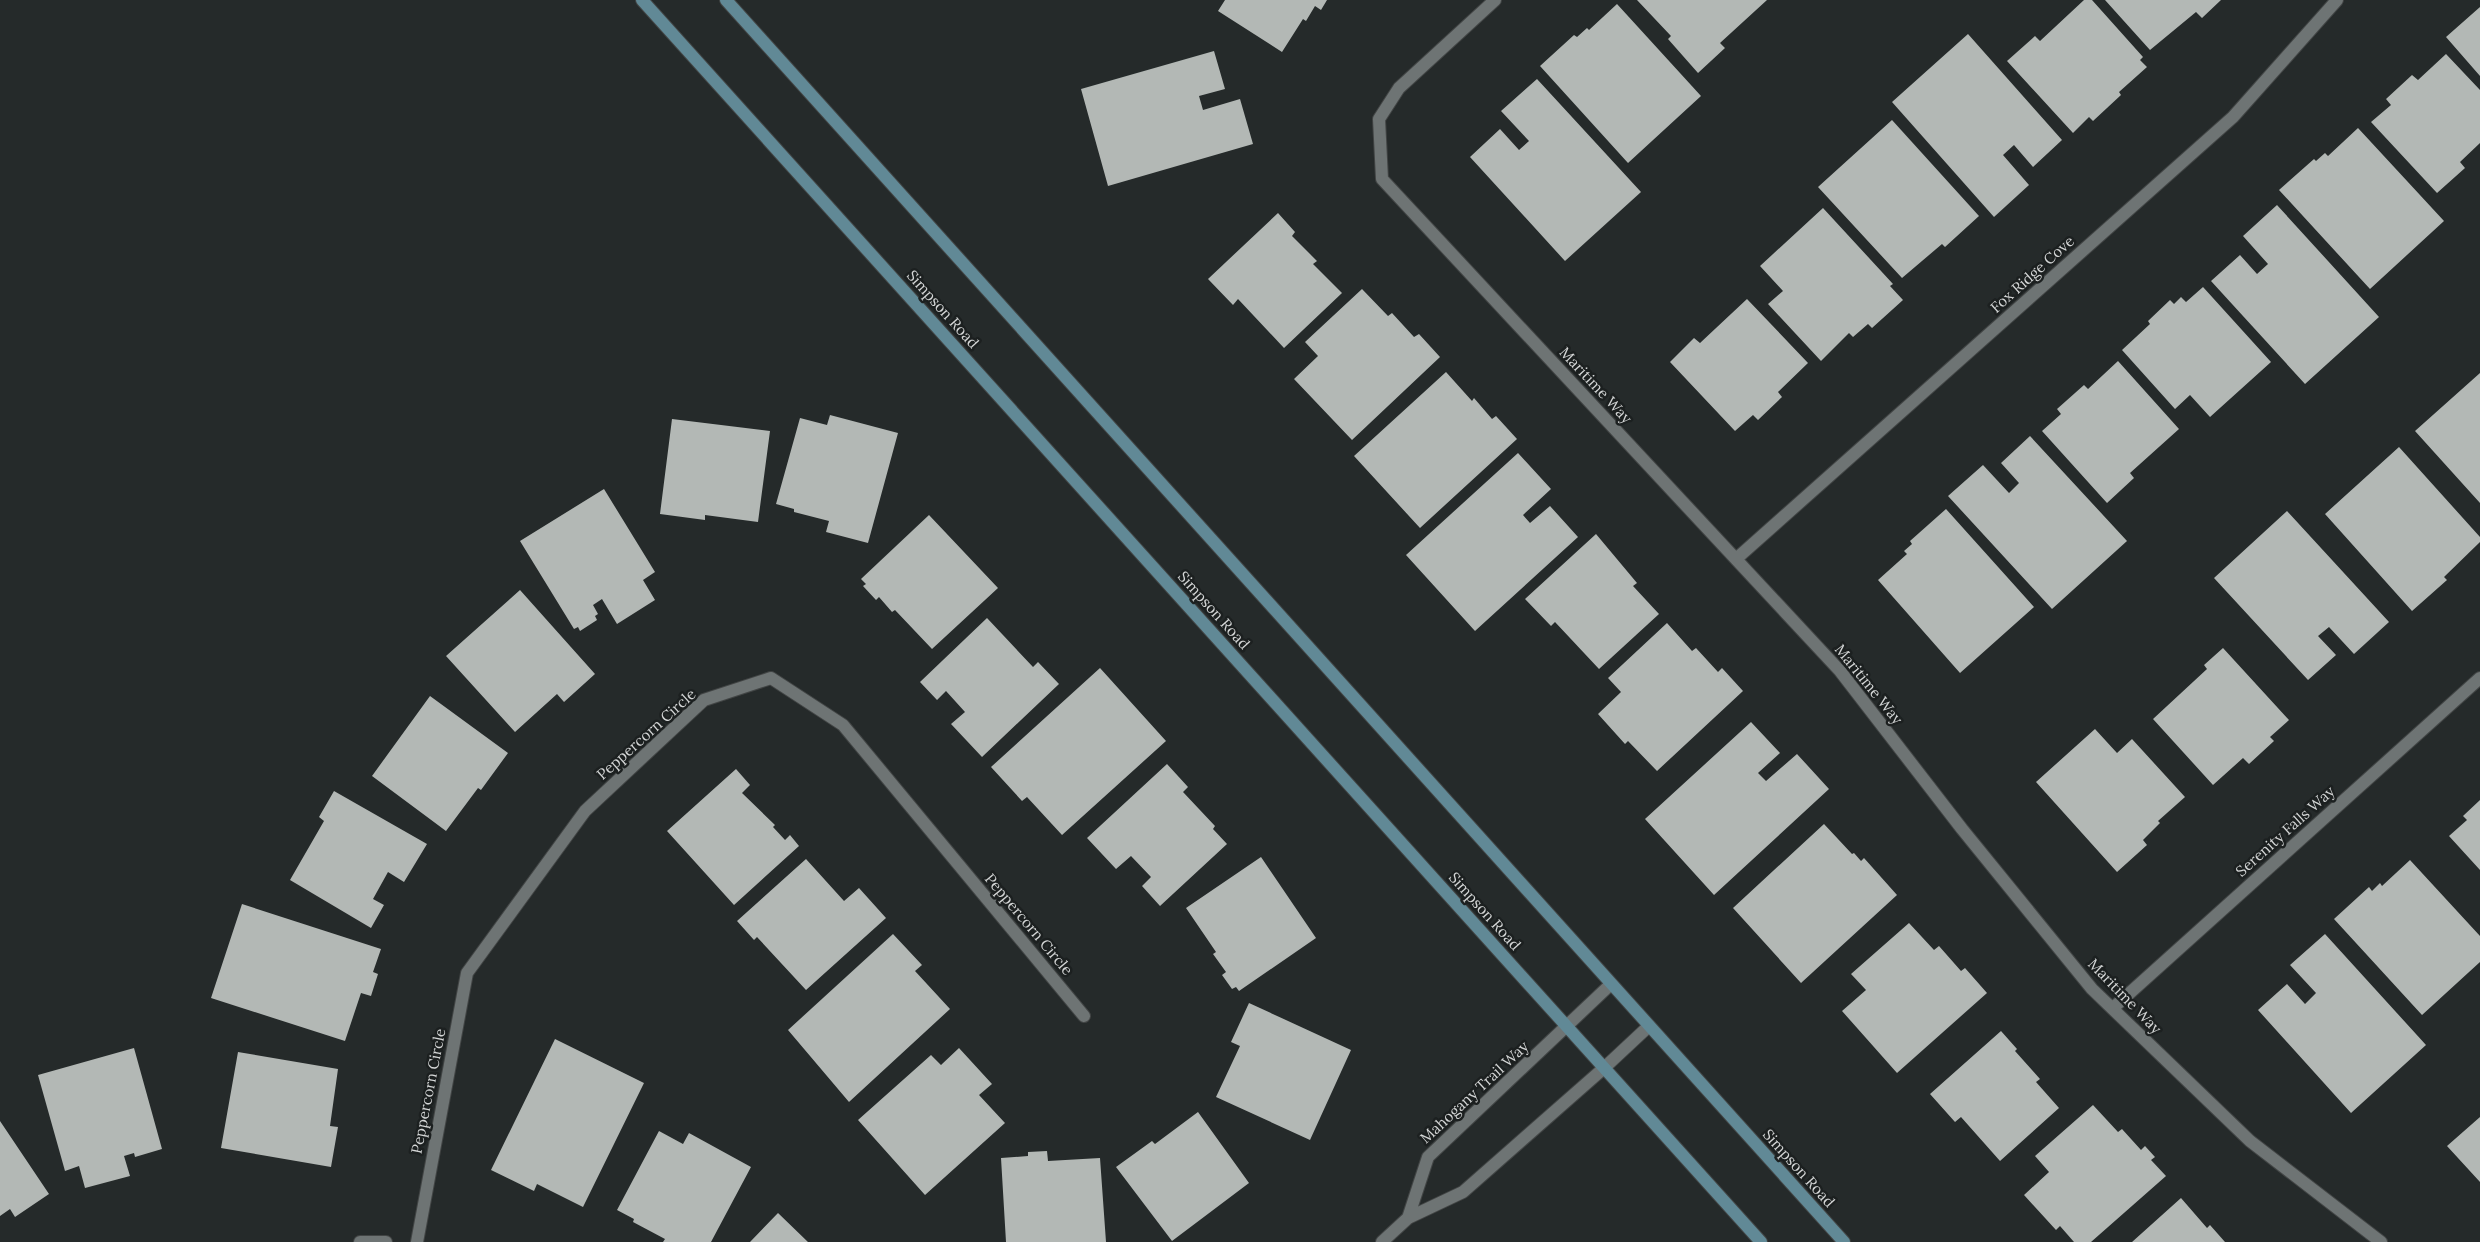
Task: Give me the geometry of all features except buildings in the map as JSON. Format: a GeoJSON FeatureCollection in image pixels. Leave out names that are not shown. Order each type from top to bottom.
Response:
{"type":"FeatureCollection","features":[{"type":"Feature","properties":{"kind":"main road","name":"Simpson Road"},"geometry":{"type":"LineString","coordinates":[[642,0],[1761,1242]]}},
{"type":"Feature","properties":{"kind":"main road","name":"Simpson Road"},"geometry":{"type":"LineString","coordinates":[[726,0],[1844,1242]]}},
{"type":"Feature","properties":{"kind":"street","name":"Maritime Way"},"geometry":{"type":"LineString","coordinates":[[1495,0],[1399,88],[1378,119],[1382,179],[1840,671],[1962,829],[2092,989],[2250,1141],[2381,1242]]}},
{"type":"Feature","properties":{"kind":"street","name":"Fox Ridge Cove"},"geometry":{"type":"LineString","coordinates":[[1736,559],[2233,117],[2337,0]]}},
{"type":"Feature","properties":{"kind":"street","name":"Peppercorn Circle"},"geometry":{"type":"LineString","coordinates":[[417,1242],[467,973],[585,811],[704,700],[712,697],[771,678],[843,725],[1084,1016]]}},
{"type":"Feature","properties":{"kind":"street","name":"Serenity Falls Way"},"geometry":{"type":"LineString","coordinates":[[2113,1008],[2480,678]]}},
{"type":"Feature","properties":{"kind":"street","name":"Mahogany Trail Way"},"geometry":{"type":"LineString","coordinates":[[1408,1218],[1428,1157],[1611,984]]}},
{"type":"Feature","properties":{"kind":"street","name":"Mahogany Trail Way"},"geometry":{"type":"LineString","coordinates":[[1382,1242],[1408,1218],[1462,1192],[1604,1068],[1649,1026]]}},
{"type":"Feature","properties":{"kind":"street"},"geometry":{"type":"LineString","coordinates":[[360,1242],[386,1242]]}}]}
